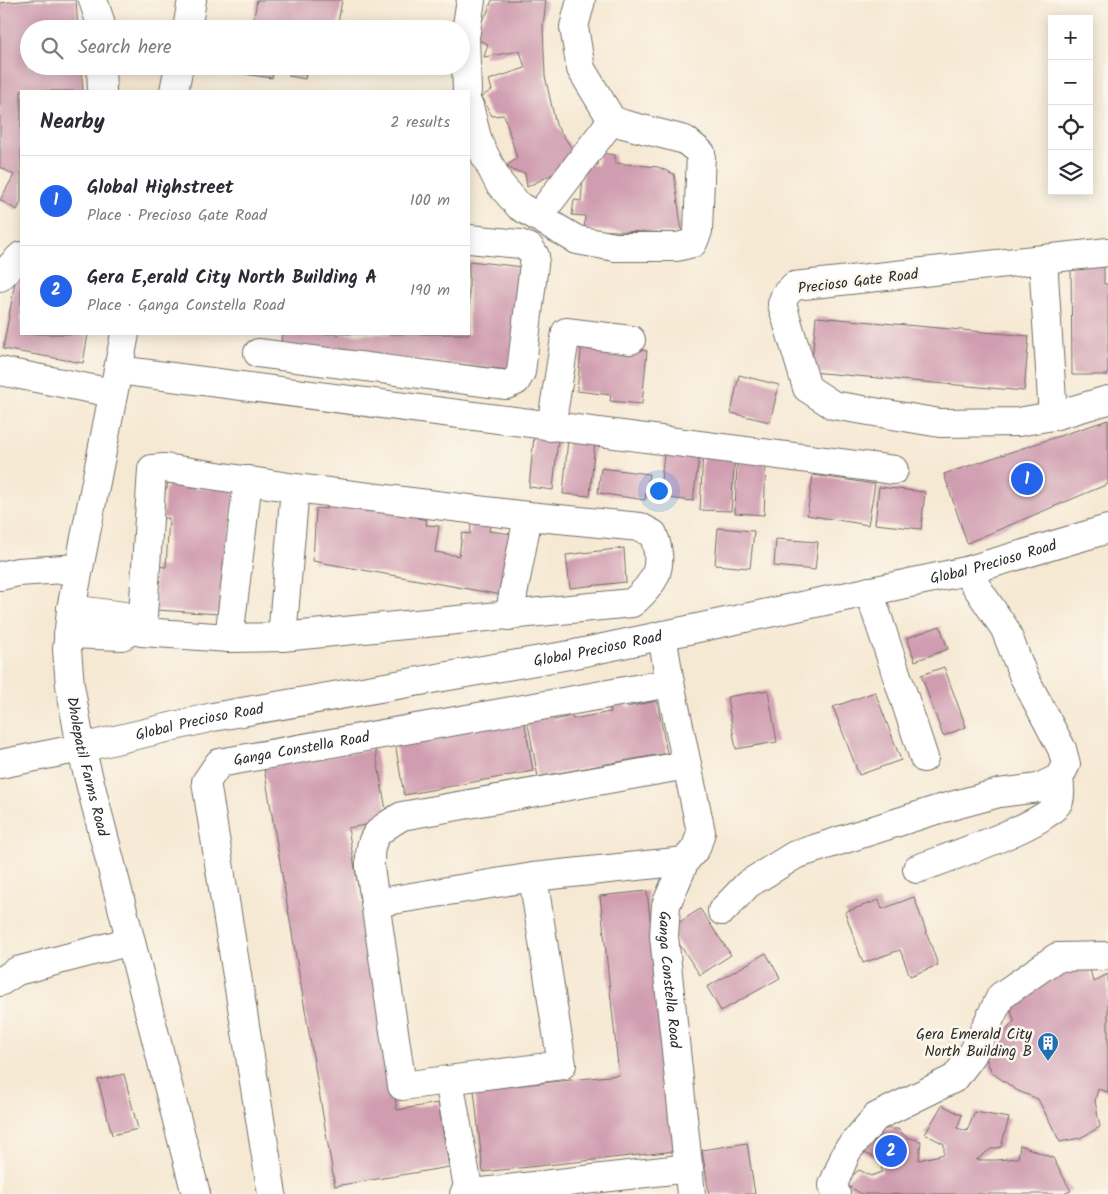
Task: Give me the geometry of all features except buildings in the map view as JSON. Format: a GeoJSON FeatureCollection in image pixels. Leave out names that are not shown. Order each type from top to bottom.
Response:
{"type":"FeatureCollection","features":[{"type":"Feature","properties":{"kind":"street"},"geometry":{"type":"LineString","coordinates":[[94,0],[100,20]]}},
{"type":"Feature","properties":{"kind":"street"},"geometry":{"type":"LineString","coordinates":[[189,20],[192,0]]}},
{"type":"Feature","properties":{"kind":"street"},"geometry":{"type":"LineString","coordinates":[[468,20],[471,0]]}},
{"type":"Feature","properties":{"kind":"street"},"geometry":{"type":"LineString","coordinates":[[470,110],[478,142],[499,183],[519,206],[577,240],[615,246],[677,247],[693,243],[698,231],[701,154],[686,140],[612,120],[581,69],[574,27],[581,0]]}},
{"type":"Feature","properties":{"kind":"street"},"geometry":{"type":"LineString","coordinates":[[101,75],[102,90]]}},
{"type":"Feature","properties":{"kind":"street"},"geometry":{"type":"LineString","coordinates":[[174,90],[177,75]]}},
{"type":"Feature","properties":{"kind":"street"},"geometry":{"type":"LineString","coordinates":[[466,75],[467,90]]}},
{"type":"Feature","properties":{"kind":"street"},"geometry":{"type":"LineString","coordinates":[[538,217],[612,120]]}},
{"type":"Feature","properties":{"kind":"street"},"geometry":{"type":"LineString","coordinates":[[253,388],[259,343],[506,385],[516,381],[521,372],[535,256],[530,248],[520,244],[470,239]]}},
{"type":"Feature","properties":{"kind":"street","name":"Precioso Gate Road"},"geometry":{"type":"LineString","coordinates":[[1108,252],[794,286],[785,294],[782,304],[807,388],[832,405],[940,423],[1018,422],[1053,416],[1108,400]]}},
{"type":"Feature","properties":{"kind":"street"},"geometry":{"type":"LineString","coordinates":[[0,277],[20,257]]}},
{"type":"Feature","properties":{"kind":"street"},"geometry":{"type":"LineString","coordinates":[[1043,260],[1053,416]]}},
{"type":"Feature","properties":{"kind":"street"},"geometry":{"type":"LineString","coordinates":[[551,426],[566,332],[631,340]]}},
{"type":"Feature","properties":{"kind":"street","name":"Dholepatil Farms Road"},"geometry":{"type":"LineString","coordinates":[[125,335],[79,568],[67,650],[70,685],[81,748],[196,1194]]}},
{"type":"Feature","properties":{"kind":"street"},"geometry":{"type":"LineString","coordinates":[[0,371],[116,382],[253,388],[894,470]]}},
{"type":"Feature","properties":{"kind":"street"},"geometry":{"type":"LineString","coordinates":[[70,622],[124,616],[137,631],[229,638],[282,637],[632,603],[645,592],[657,572],[658,548],[653,534],[640,527],[528,516],[295,488],[165,468],[152,469],[137,631]]}},
{"type":"Feature","properties":{"kind":"street"},"geometry":{"type":"LineString","coordinates":[[229,638],[248,480]]}},
{"type":"Feature","properties":{"kind":"street"},"geometry":{"type":"LineString","coordinates":[[282,637],[295,488]]}},
{"type":"Feature","properties":{"kind":"street"},"geometry":{"type":"LineString","coordinates":[[509,616],[528,516]]}},
{"type":"Feature","properties":{"kind":"street","name":"Global Precioso Road"},"geometry":{"type":"LineString","coordinates":[[0,764],[81,748],[213,717],[575,654],[966,571],[1108,529]]}},
{"type":"Feature","properties":{"kind":"street"},"geometry":{"type":"LineString","coordinates":[[0,576],[18,572],[79,568]]}},
{"type":"Feature","properties":{"kind":"street"},"geometry":{"type":"LineString","coordinates":[[917,868],[1021,829],[1054,809],[1059,800],[1059,778],[1066,764],[1062,749],[1024,678],[1005,629],[966,571]]}},
{"type":"Feature","properties":{"kind":"street"},"geometry":{"type":"LineString","coordinates":[[869,591],[924,758]]}},
{"type":"Feature","properties":{"kind":"street","name":"Ganga Constella Road"},"geometry":{"type":"LineString","coordinates":[[466,1194],[687,1187],[664,936],[666,905],[685,861],[696,848],[701,832],[662,635]]}},
{"type":"Feature","properties":{"kind":"street","name":"Ganga Constella Road"},"geometry":{"type":"LineString","coordinates":[[272,1194],[206,782],[219,763],[670,683]]}},
{"type":"Feature","properties":{"kind":"street"},"geometry":{"type":"LineString","coordinates":[[533,877],[562,1065],[402,1086],[370,868],[369,849],[374,837],[385,826],[402,816],[688,765]]}},
{"type":"Feature","properties":{"kind":"street"},"geometry":{"type":"LineString","coordinates":[[722,911],[748,884],[795,855],[933,811],[999,794],[1038,788],[1059,778]]}},
{"type":"Feature","properties":{"kind":"street"},"geometry":{"type":"LineString","coordinates":[[375,902],[533,877],[685,861]]}},
{"type":"Feature","properties":{"kind":"street"},"geometry":{"type":"LineString","coordinates":[[0,982],[17,971],[131,942]]}},
{"type":"Feature","properties":{"kind":"street"},"geometry":{"type":"LineString","coordinates":[[836,1194],[832,1185],[847,1151],[876,1117],[955,1078],[972,1056],[1001,996],[1057,957],[1108,956]]}},
{"type":"Feature","properties":{"kind":"street"},"geometry":{"type":"LineString","coordinates":[[449,1080],[466,1194]]}},
{"type":"Feature","properties":{"kind":"place","name":"Global Highstreet"},"geometry":{"type":"Point","coordinates":[1027,479]}},
{"type":"Feature","properties":{"kind":"place","name":"Gera Emerald City North Building B"},"geometry":{"type":"Point","coordinates":[1048,1062]}},
{"type":"Feature","properties":{"kind":"place","name":"Gera E,erald City North Building A"},"geometry":{"type":"Point","coordinates":[891,1151]}}]}
